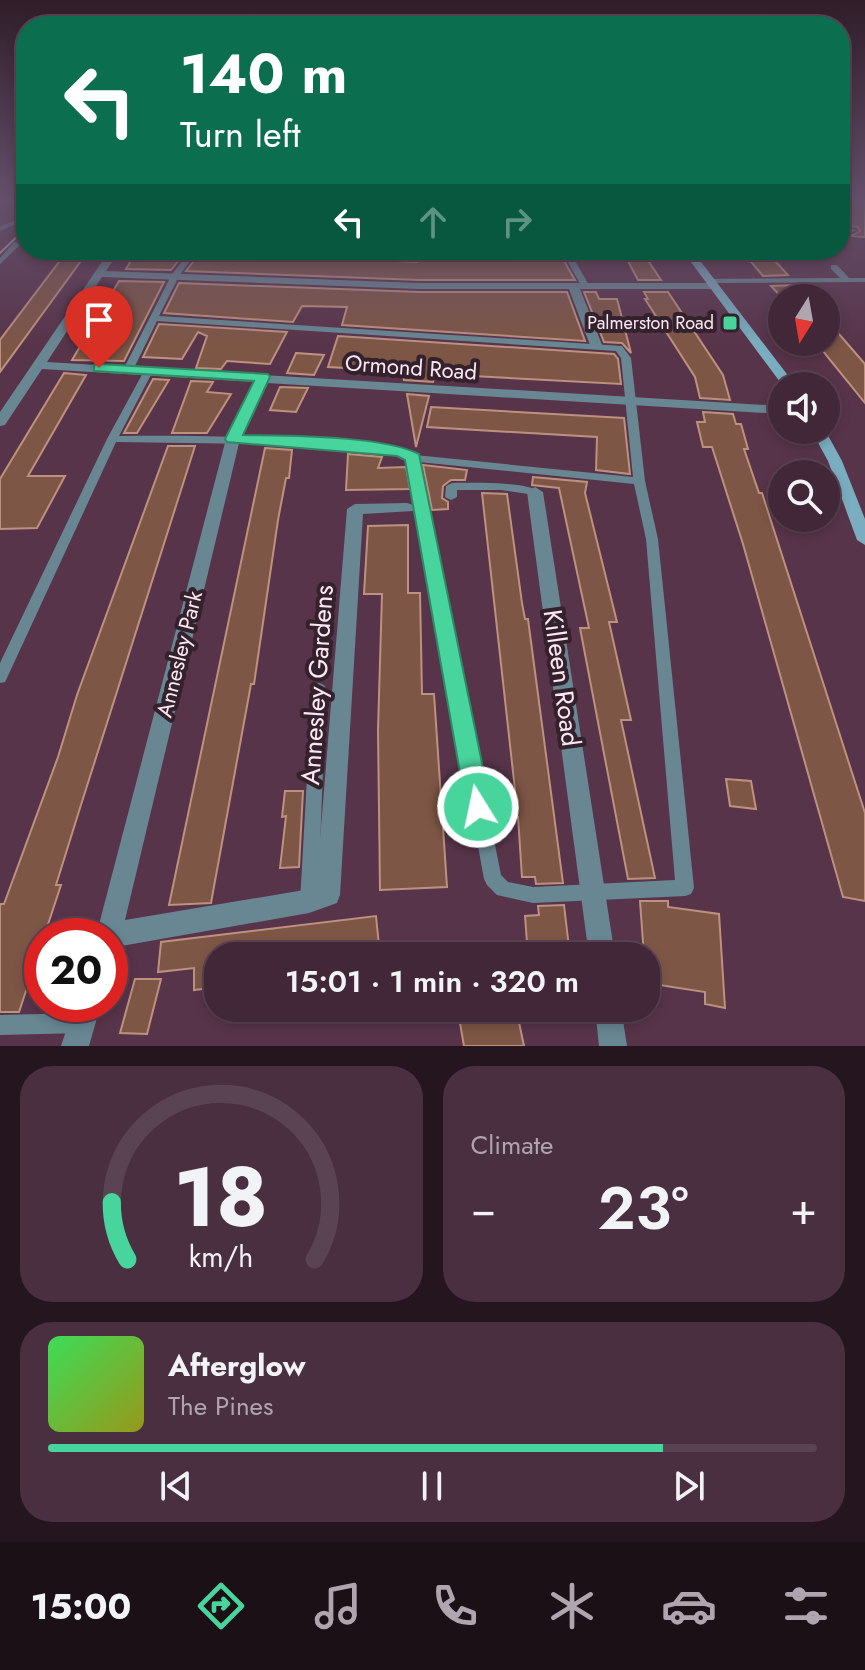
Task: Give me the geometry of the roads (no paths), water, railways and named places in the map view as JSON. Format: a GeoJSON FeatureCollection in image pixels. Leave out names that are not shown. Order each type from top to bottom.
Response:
{"type":"FeatureCollection","features":[{"type":"Feature","properties":{"kind":"street"},"geometry":{"type":"LineString","coordinates":[[0,422],[109,260]]}},
{"type":"Feature","properties":{"kind":"street"},"geometry":{"type":"LineString","coordinates":[[694,260],[779,372]]}},
{"type":"Feature","properties":{"kind":"street"},"geometry":{"type":"LineString","coordinates":[[100,274],[330,284],[580,287],[712,284]]}},
{"type":"Feature","properties":{"kind":"street"},"geometry":{"type":"LineString","coordinates":[[580,287],[596,345]]}},
{"type":"Feature","properties":{"kind":"street","name":"Ormond Road"},"geometry":{"type":"LineString","coordinates":[[38,365],[768,409]]}},
{"type":"Feature","properties":{"kind":"street","name":"Annesley Park"},"geometry":{"type":"LineString","coordinates":[[113,918],[233,439],[263,377]]}},
{"type":"Feature","properties":{"kind":"street"},"geometry":{"type":"LineString","coordinates":[[826,444],[865,540]]}},
{"type":"Feature","properties":{"kind":"street","name":"Killeen Road"},"geometry":{"type":"LineString","coordinates":[[535,492],[600,942]]}},
{"type":"Feature","properties":{"kind":"street","name":"Annesley Gardens"},"geometry":{"type":"LineString","coordinates":[[309,902],[328,895],[355,509],[407,508]]}},
{"type":"Feature","properties":{"kind":"street"},"geometry":{"type":"LineString","coordinates":[[128,932],[309,902]]}},
{"type":"Feature","properties":{"kind":"street"},"geometry":{"type":"LineString","coordinates":[[610,1022],[613,1046]]}},
{"type":"Feature","properties":{"kind":"lane"},"geometry":{"type":"LineString","coordinates":[[128,370],[175,276],[187,260]]}},
{"type":"Feature","properties":{"kind":"lane"},"geometry":{"type":"LineString","coordinates":[[570,260],[580,287]]}},
{"type":"Feature","properties":{"kind":"lane"},"geometry":{"type":"LineString","coordinates":[[834,267],[848,281]]}},
{"type":"Feature","properties":{"kind":"lane"},"geometry":{"type":"LineString","coordinates":[[712,284],[865,280]]}},
{"type":"Feature","properties":{"kind":"lane"},"geometry":{"type":"LineString","coordinates":[[154,318],[619,348],[626,358],[639,481],[652,539],[685,888],[516,894],[503,889],[493,879],[413,458]]}},
{"type":"Feature","properties":{"kind":"lane"},"geometry":{"type":"LineString","coordinates":[[0,678],[112,439],[148,371]]}},
{"type":"Feature","properties":{"kind":"lane"},"geometry":{"type":"LineString","coordinates":[[112,439],[314,442],[401,452],[413,458],[639,481]]}},
{"type":"Feature","properties":{"kind":"lane","name":"Killeen Road"},"geometry":{"type":"LineString","coordinates":[[451,497],[452,486],[535,492]]}},
{"type":"Feature","properties":{"kind":"lane"},"geometry":{"type":"LineString","coordinates":[[309,902],[319,689]]}},
{"type":"Feature","properties":{"kind":"lane"},"geometry":{"type":"LineString","coordinates":[[0,1025],[82,1024]]}},
{"type":"Feature","properties":{"kind":"tram line"},"geometry":{"type":"LineString","coordinates":[[0,253],[4,249]]}},
{"type":"Feature","properties":{"kind":"place","name":"Palmerston Road"},"geometry":{"type":"Point","coordinates":[730,323]}}]}
